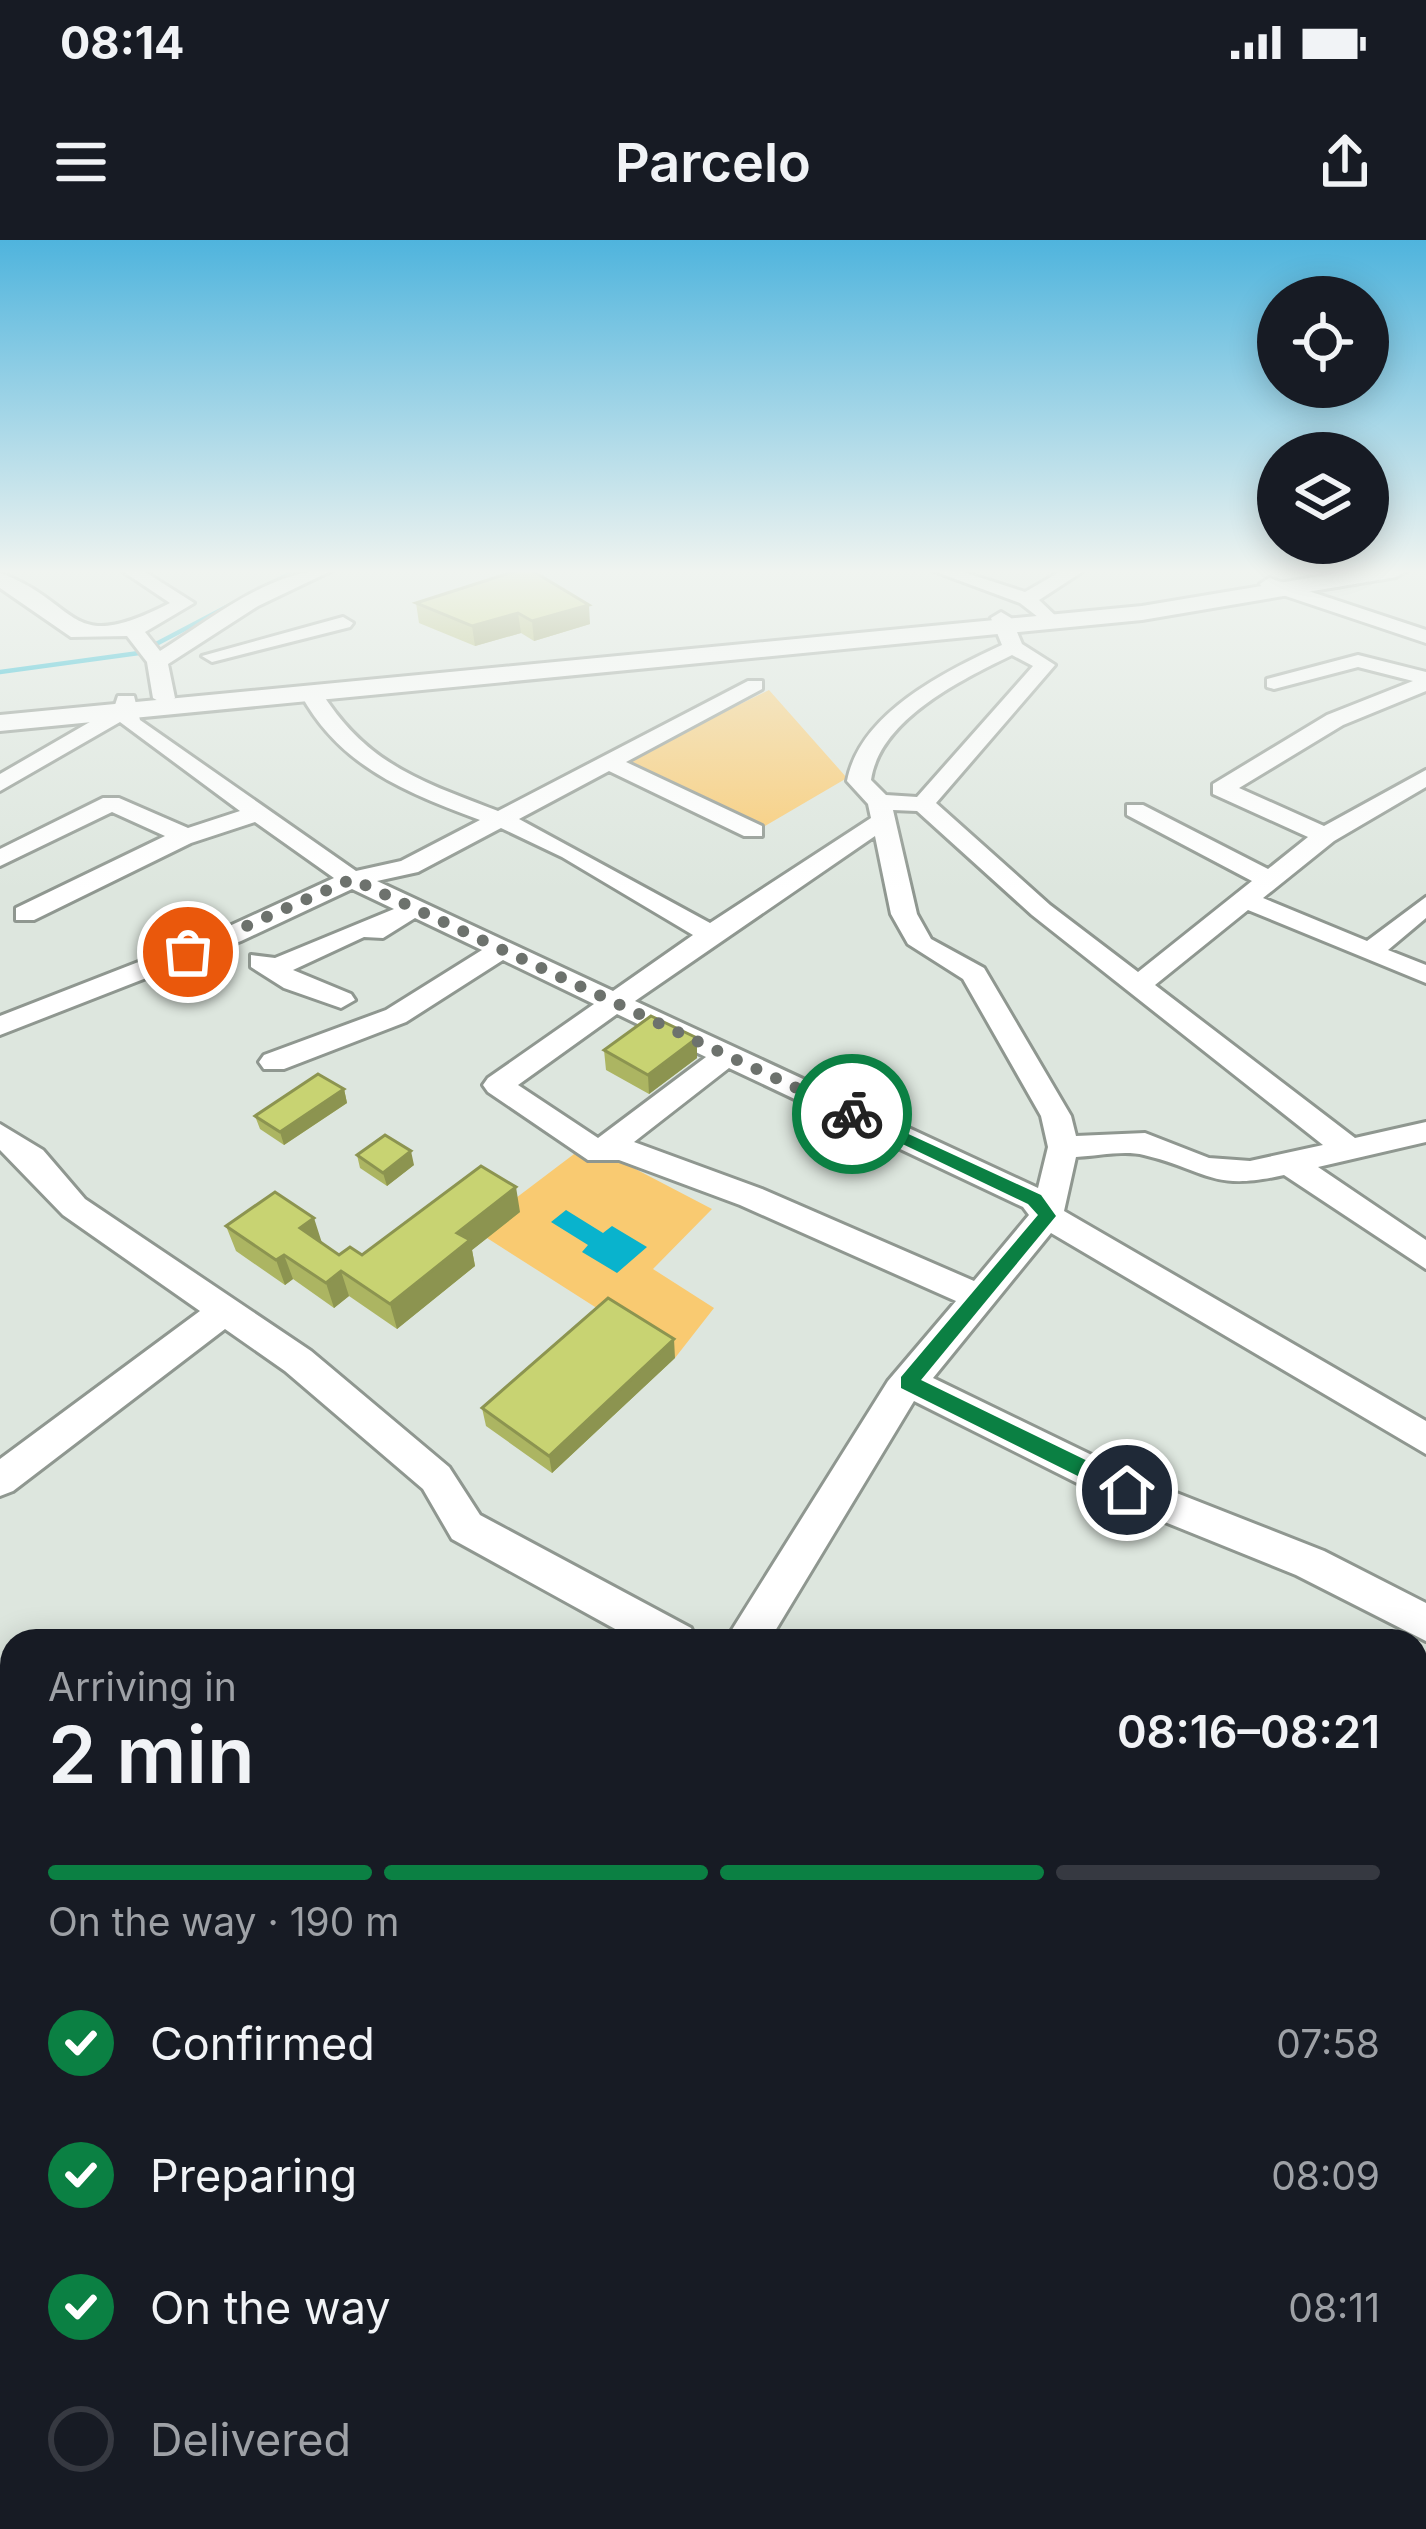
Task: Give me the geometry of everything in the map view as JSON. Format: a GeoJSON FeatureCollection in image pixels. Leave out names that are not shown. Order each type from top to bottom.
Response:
{"type":"FeatureCollection","features":[{"type":"Feature","properties":{"kind":"main road"},"geometry":{"type":"LineString","coordinates":[[0,723],[164,698],[431,677]]}},
{"type":"Feature","properties":{"kind":"main road"},"geometry":{"type":"LineString","coordinates":[[0,712],[312,695],[510,677]]}},
{"type":"Feature","properties":{"kind":"street"},"geometry":{"type":"LineString","coordinates":[[158,677],[164,698]]}},
{"type":"Feature","properties":{"kind":"street"},"geometry":{"type":"LineString","coordinates":[[754,1629],[908,1382],[1047,1216],[1064,1147],[1056,1116],[974,974],[921,944],[904,914],[879,812],[859,781],[865,752],[953,677]]}},
{"type":"Feature","properties":{"kind":"street"},"geometry":{"type":"LineString","coordinates":[[976,1296],[751,1197],[621,1149],[599,1153],[498,1085],[879,812],[923,804],[1035,677]]}},
{"type":"Feature","properties":{"kind":"street"},"geometry":{"type":"LineString","coordinates":[[1274,683],[1298,677]]}},
{"type":"Feature","properties":{"kind":"street"},"geometry":{"type":"LineString","coordinates":[[1324,836],[1221,789],[1335,720],[1426,680]]}},
{"type":"Feature","properties":{"kind":"street"},"geometry":{"type":"LineString","coordinates":[[0,1026],[232,934],[352,879],[409,867],[755,685]]}},
{"type":"Feature","properties":{"kind":"street"},"geometry":{"type":"LineString","coordinates":[[312,695],[323,724],[360,754],[572,852],[711,934]]}},
{"type":"Feature","properties":{"kind":"street"},"geometry":{"type":"LineString","coordinates":[[0,784],[125,706],[132,724],[352,879],[1034,1199],[1047,1216],[1426,1439]]}},
{"type":"Feature","properties":{"kind":"street"},"geometry":{"type":"LineString","coordinates":[[606,761],[753,831]]}},
{"type":"Feature","properties":{"kind":"street"},"geometry":{"type":"LineString","coordinates":[[1137,986],[1249,901],[1324,836],[1426,777]]}},
{"type":"Feature","properties":{"kind":"street"},"geometry":{"type":"LineString","coordinates":[[0,859],[111,803],[184,836]]}},
{"type":"Feature","properties":{"kind":"street"},"geometry":{"type":"LineString","coordinates":[[923,804],[1040,910],[1350,1150]]}},
{"type":"Feature","properties":{"kind":"street"},"geometry":{"type":"LineString","coordinates":[[1135,810],[1271,881]]}},
{"type":"Feature","properties":{"kind":"street"},"geometry":{"type":"LineString","coordinates":[[25,914],[184,836],[208,833],[259,812]]}},
{"type":"Feature","properties":{"kind":"street"},"geometry":{"type":"LineString","coordinates":[[1249,901],[1426,975]]}},
{"type":"Feature","properties":{"kind":"street"},"geometry":{"type":"LineString","coordinates":[[1370,952],[1426,905]]}},
{"type":"Feature","properties":{"kind":"street"},"geometry":{"type":"LineString","coordinates":[[272,969],[363,928],[374,932],[414,908]]}},
{"type":"Feature","properties":{"kind":"street"},"geometry":{"type":"LineString","coordinates":[[232,934],[272,969],[341,1000]]}},
{"type":"Feature","properties":{"kind":"street"},"geometry":{"type":"LineString","coordinates":[[274,1063],[396,1016],[502,949]]}},
{"type":"Feature","properties":{"kind":"street"},"geometry":{"type":"LineString","coordinates":[[599,1153],[727,1055]]}},
{"type":"Feature","properties":{"kind":"street"},"geometry":{"type":"LineString","coordinates":[[1064,1147],[1144,1143],[1205,1168],[1250,1172],[1426,1132]]}},
{"type":"Feature","properties":{"kind":"street"},"geometry":{"type":"LineString","coordinates":[[0,1134],[32,1158],[74,1207],[298,1361],[436,1478],[466,1527],[654,1629]]}},
{"type":"Feature","properties":{"kind":"street"},"geometry":{"type":"LineString","coordinates":[[1288,1163],[1426,1257]]}},
{"type":"Feature","properties":{"kind":"street"},"geometry":{"type":"LineString","coordinates":[[0,1480],[225,1310]]}},
{"type":"Feature","properties":{"kind":"street"},"geometry":{"type":"LineString","coordinates":[[908,1382],[1127,1490],[1310,1563],[1426,1623]]}},
{"type":"Feature","properties":{"kind":"shaded area"},"geometry":{"type":"Polygon","coordinates":[[[769,690],[847,778],[760,829],[620,762],[769,690]]]}},
{"type":"Feature","properties":{"kind":"shaded area"},"geometry":{"type":"Polygon","coordinates":[[[582,1148],[622,1162],[712,1209],[653,1269],[714,1308],[675,1358],[487,1238],[508,1204],[582,1148]]]}},
{"type":"Feature","properties":{"kind":"water"},"geometry":{"type":"Polygon","coordinates":[[[566,1210],[603,1233],[612,1226],[647,1247],[617,1273],[582,1252],[588,1245],[551,1222],[566,1210]]]}},
{"type":"Feature","properties":{"kind":"building"},"geometry":{"type":"Polygon","coordinates":[[[651,1016],[697,1038],[648,1075],[604,1050],[651,1016]]]}},
{"type":"Feature","properties":{"kind":"building"},"geometry":{"type":"Polygon","coordinates":[[[318,1074],[344,1089],[280,1132],[255,1116],[318,1074]]]}},
{"type":"Feature","properties":{"kind":"building"},"geometry":{"type":"Polygon","coordinates":[[[385,1135],[411,1151],[383,1173],[357,1155],[385,1135]]]}},
{"type":"Feature","properties":{"kind":"building"},"geometry":{"type":"Polygon","coordinates":[[[481,1166],[516,1187],[457,1233],[470,1240],[390,1304],[341,1271],[326,1283],[284,1255],[276,1260],[226,1226],[275,1192],[314,1218],[300,1228],[339,1255],[350,1247],[362,1255],[481,1166]]]}},
{"type":"Feature","properties":{"kind":"building"},"geometry":{"type":"Polygon","coordinates":[[[608,1298],[674,1339],[549,1456],[482,1408],[608,1298]]]}},
{"type":"Feature","properties":{"kind":"way so far"},"geometry":{"type":"LineString","coordinates":[[188,952],[352,879],[852,1114]]}},
{"type":"Feature","properties":{"kind":"route"},"geometry":{"type":"LineString","coordinates":[[852,1114],[1034,1199],[1047,1216],[908,1382],[1127,1490]]}}]}
